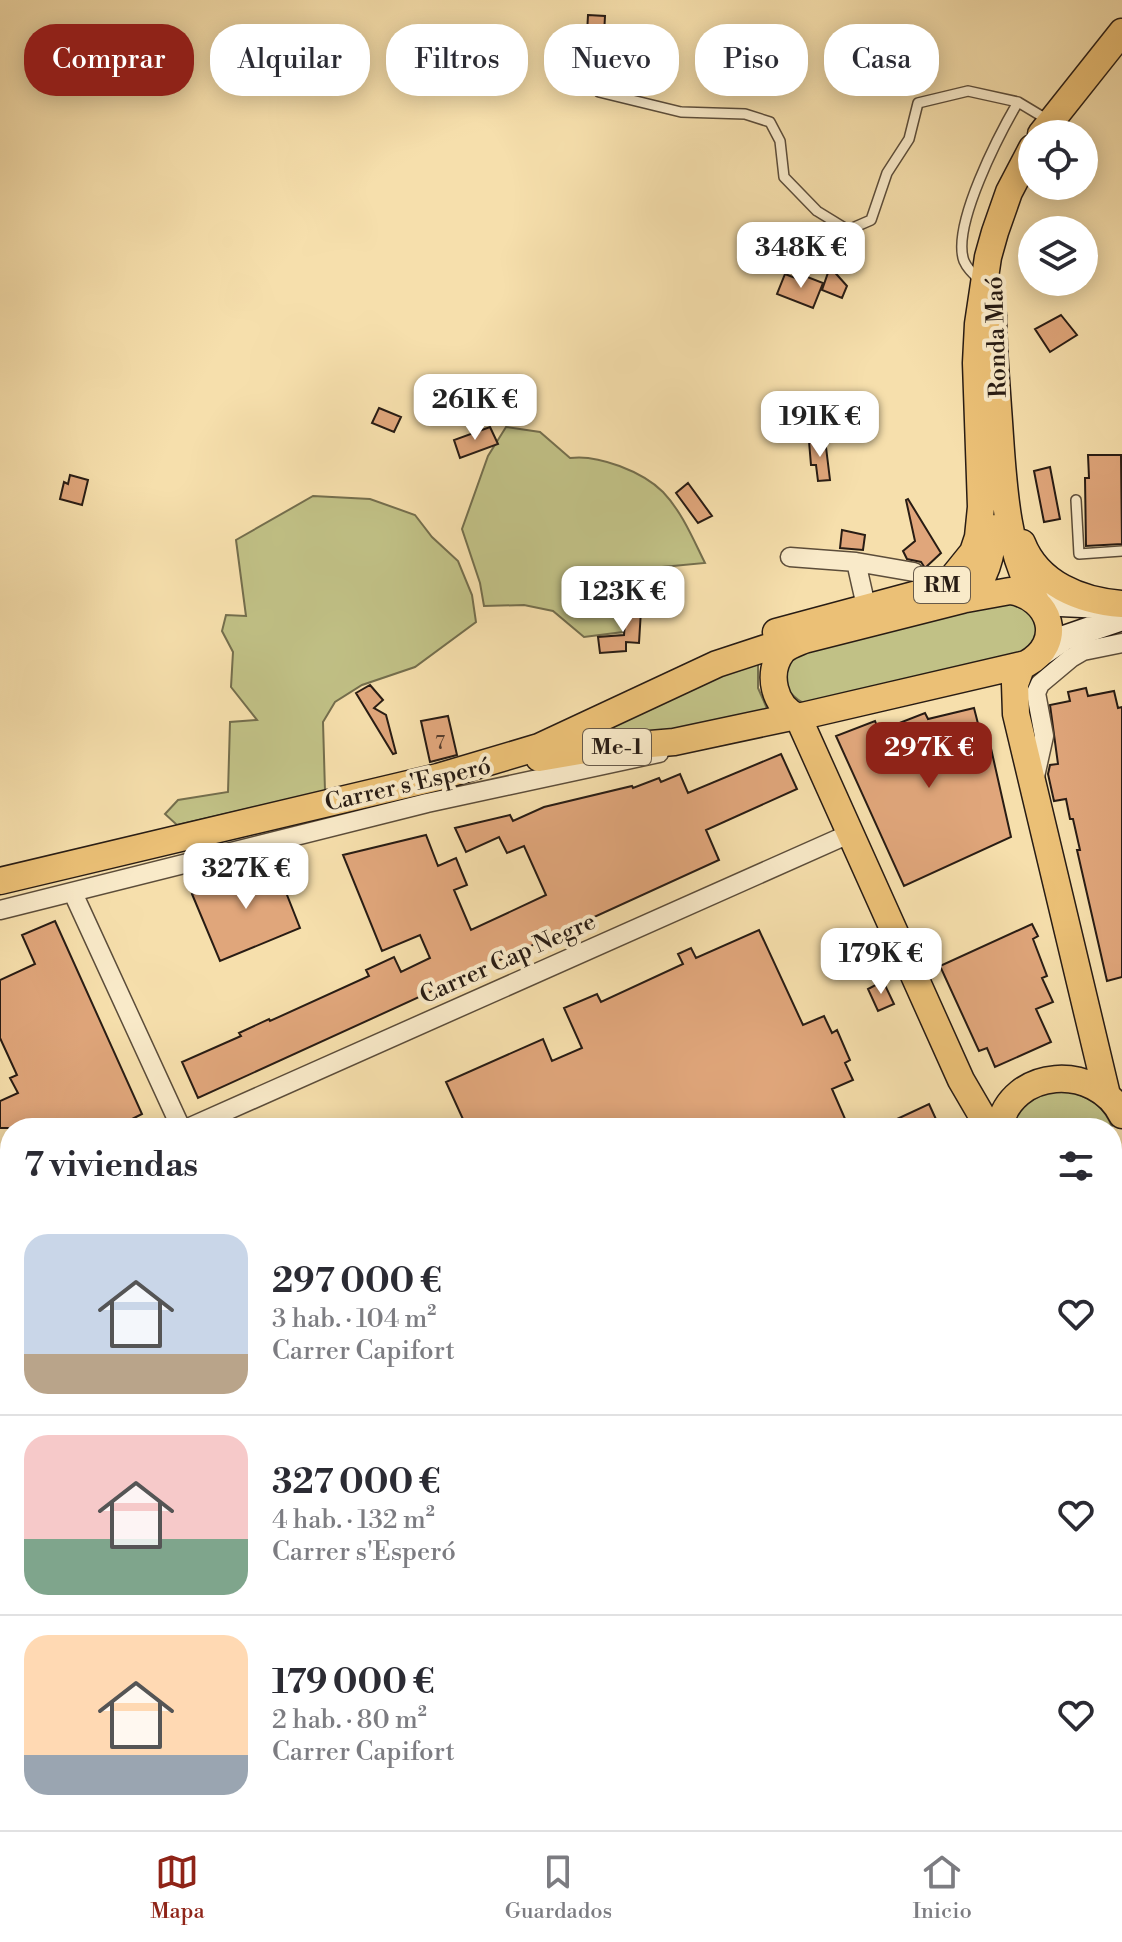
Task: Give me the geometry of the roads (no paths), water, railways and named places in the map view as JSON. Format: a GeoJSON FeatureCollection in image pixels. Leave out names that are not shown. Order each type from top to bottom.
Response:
{"type":"FeatureCollection","features":[{"type":"Feature","properties":{"kind":"main road"},"geometry":{"type":"LineString","coordinates":[[1051,120],[1122,32]]}},
{"type":"Feature","properties":{"kind":"main road","name":"Ronda Maó"},"geometry":{"type":"LineString","coordinates":[[985,284],[988,257],[1018,174]]}},
{"type":"Feature","properties":{"kind":"main road","name":"Ronda Maó"},"geometry":{"type":"LineString","coordinates":[[1002,213],[995,251],[993,325],[1003,472]]}},
{"type":"Feature","properties":{"kind":"main road","name":"RM"},"geometry":{"type":"LineString","coordinates":[[966,599],[980,585],[993,532],[984,377],[985,284]]}},
{"type":"Feature","properties":{"kind":"main road","name":"RM"},"geometry":{"type":"LineString","coordinates":[[647,695],[684,671],[755,639],[948,583],[973,552],[978,537],[981,507],[976,363],[985,284]]}},
{"type":"Feature","properties":{"kind":"main road","name":"RM"},"geometry":{"type":"LineString","coordinates":[[1003,472],[1019,566],[1037,602]]}},
{"type":"Feature","properties":{"kind":"main road","name":"RM"},"geometry":{"type":"LineString","coordinates":[[1003,472],[1014,524],[1033,566],[1075,594],[1097,602],[1122,604]]}},
{"type":"Feature","properties":{"kind":"main road","name":"RM"},"geometry":{"type":"LineString","coordinates":[[983,1118],[961,1080],[797,716],[784,706],[775,691],[773,677],[782,652],[804,640],[1010,591],[1037,602],[1048,619],[1048,636],[1043,649],[1017,675],[1014,699],[1056,889],[1118,1108]]}},
{"type":"Feature","properties":{"kind":"main road","name":"Me-1"},"geometry":{"type":"LineString","coordinates":[[438,777],[539,747],[717,664],[781,643],[804,640]]}},
{"type":"Feature","properties":{"kind":"main road"},"geometry":{"type":"LineString","coordinates":[[797,716],[1029,661]]}},
{"type":"Feature","properties":{"kind":"main road","name":"Me-1"},"geometry":{"type":"LineString","coordinates":[[0,881],[438,777],[591,749],[674,742],[797,716]]}},
{"type":"Feature","properties":{"kind":"main road","name":"RM"},"geometry":{"type":"LineString","coordinates":[[1003,1118],[1008,1106],[1020,1093],[1035,1083],[1052,1078],[1090,1083],[1118,1108]]}},
{"type":"Feature","properties":{"kind":"street"},"geometry":{"type":"LineString","coordinates":[[790,557],[856,562],[914,572]]}},
{"type":"Feature","properties":{"kind":"street"},"geometry":{"type":"LineString","coordinates":[[856,562],[866,606]]}},
{"type":"Feature","properties":{"kind":"street"},"geometry":{"type":"LineString","coordinates":[[1037,602],[1082,606],[1122,604]]}},
{"type":"Feature","properties":{"kind":"street"},"geometry":{"type":"LineString","coordinates":[[1029,661],[1064,638],[1122,618]]}},
{"type":"Feature","properties":{"kind":"street"},"geometry":{"type":"LineString","coordinates":[[1033,785],[1044,736],[1036,693],[1040,684],[1083,651],[1122,643]]}},
{"type":"Feature","properties":{"kind":"street","name":"Carrer s'Esperó"},"geometry":{"type":"LineString","coordinates":[[0,910],[427,803],[685,747],[734,730]]}},
{"type":"Feature","properties":{"kind":"street","name":"Carrer Cap Negre"},"geometry":{"type":"LineString","coordinates":[[210,1118],[849,834]]}},
{"type":"Feature","properties":{"kind":"street"},"geometry":{"type":"LineString","coordinates":[[73,893],[176,1118]]}},
{"type":"Feature","properties":{"kind":"lane"},"geometry":{"type":"LineString","coordinates":[[615,96],[681,112],[745,114],[770,122],[780,141],[784,177],[817,211],[848,230],[871,220],[887,173],[909,139],[918,103],[968,91],[1018,102],[1037,120]]}},
{"type":"Feature","properties":{"kind":"lane"},"geometry":{"type":"LineString","coordinates":[[985,284],[964,261],[963,241],[973,199],[992,148],[1018,102]]}},
{"type":"Feature","properties":{"kind":"lane"},"geometry":{"type":"LineString","coordinates":[[1076,500],[1079,554],[1122,551]]}}]}
